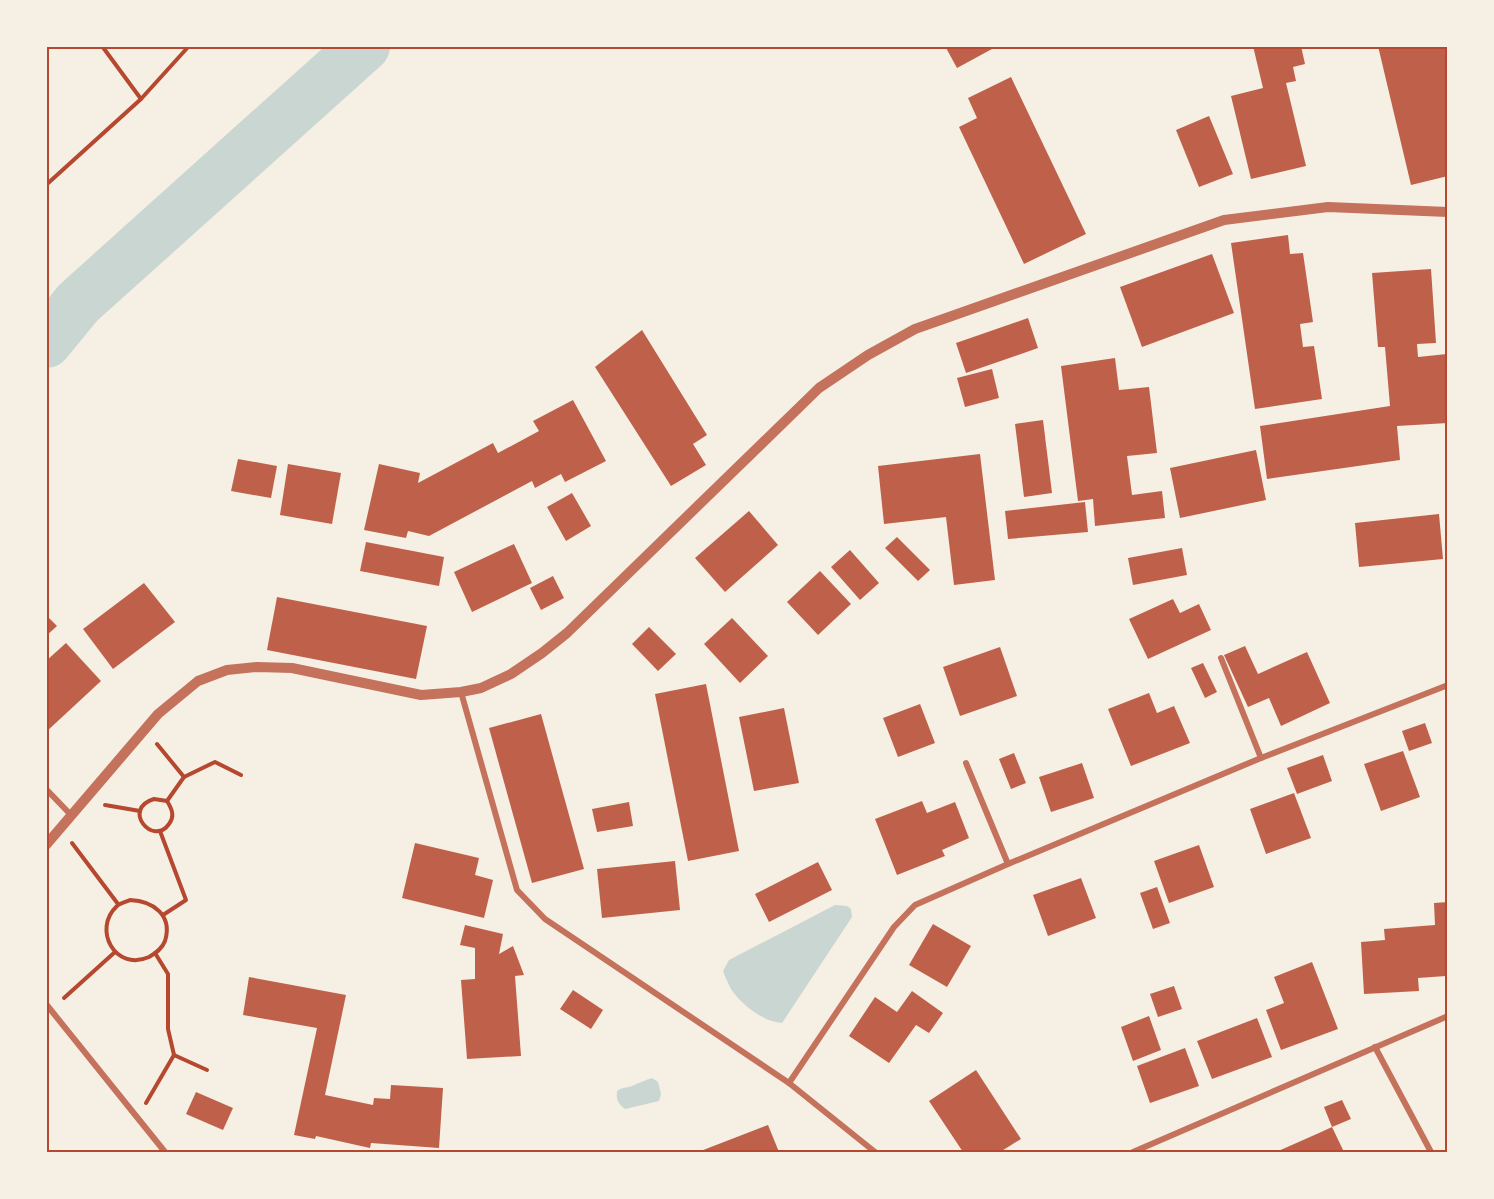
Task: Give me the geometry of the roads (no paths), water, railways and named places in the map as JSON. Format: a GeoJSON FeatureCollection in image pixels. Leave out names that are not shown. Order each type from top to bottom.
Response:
{"type":"FeatureCollection","features":[{"type":"Feature","properties":{"kind":"street"},"geometry":{"type":"LineString","coordinates":[[46,845],[158,714],[198,681],[227,670],[257,667],[292,668],[421,694],[461,692],[481,688],[511,674],[567,633],[819,388],[868,354],[915,329],[1224,220],[1328,207],[1448,212]]}},
{"type":"Feature","properties":{"kind":"street"},"geometry":{"type":"LineString","coordinates":[[1221,658],[1262,758]]}},
{"type":"Feature","properties":{"kind":"street"},"geometry":{"type":"LineString","coordinates":[[789,1083],[894,927],[915,904],[1262,758],[1448,685]]}},
{"type":"Feature","properties":{"kind":"street"},"geometry":{"type":"LineString","coordinates":[[461,692],[517,890],[545,919],[789,1083],[875,1152]]}},
{"type":"Feature","properties":{"kind":"street"},"geometry":{"type":"LineString","coordinates":[[966,763],[1008,864]]}},
{"type":"Feature","properties":{"kind":"street"},"geometry":{"type":"LineString","coordinates":[[46,789],[71,815]]}},
{"type":"Feature","properties":{"kind":"street"},"geometry":{"type":"LineString","coordinates":[[49,1007],[165,1152]]}},
{"type":"Feature","properties":{"kind":"street"},"geometry":{"type":"LineString","coordinates":[[1133,1152],[1448,1016]]}},
{"type":"Feature","properties":{"kind":"street"},"geometry":{"type":"LineString","coordinates":[[1375,1047],[1431,1152]]}},
{"type":"Feature","properties":{"kind":"waterway"},"geometry":{"type":"LineString","coordinates":[[46,342],[78,303],[364,46]]}}]}
